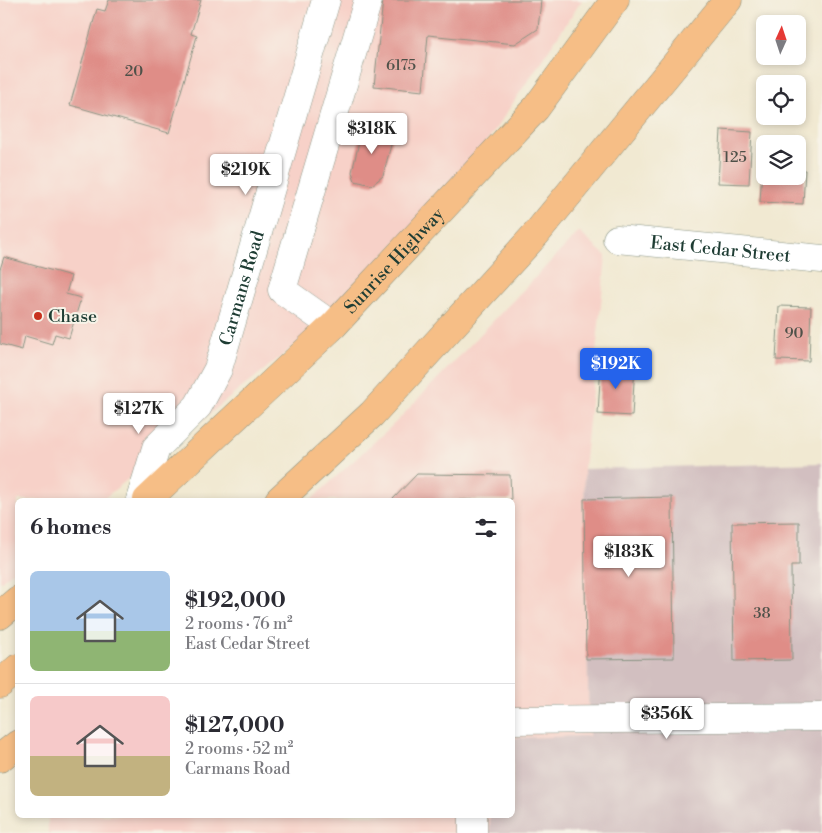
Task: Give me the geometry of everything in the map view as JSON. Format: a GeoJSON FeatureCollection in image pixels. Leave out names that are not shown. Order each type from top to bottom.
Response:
{"type":"FeatureCollection","features":[{"type":"Feature","properties":{"kind":"highway","name":"Sunrise Highway"},"geometry":{"type":"LineString","coordinates":[[149,498],[333,326],[536,108],[615,0]]}},
{"type":"Feature","properties":{"kind":"highway"},"geometry":{"type":"LineString","coordinates":[[281,498],[372,414],[529,241],[728,0]]}},
{"type":"Feature","properties":{"kind":"highway"},"geometry":{"type":"LineString","coordinates":[[0,615],[15,602]]}},
{"type":"Feature","properties":{"kind":"highway"},"geometry":{"type":"LineString","coordinates":[[0,684],[15,671]]}},
{"type":"Feature","properties":{"kind":"highway"},"geometry":{"type":"LineString","coordinates":[[0,758],[15,746]]}},
{"type":"Feature","properties":{"kind":"street","name":"Carmans Road"},"geometry":{"type":"LineString","coordinates":[[141,498],[156,448],[198,406],[218,369],[326,0]]}},
{"type":"Feature","properties":{"kind":"street"},"geometry":{"type":"LineString","coordinates":[[333,326],[282,290],[368,0]]}},
{"type":"Feature","properties":{"kind":"street","name":"East Cedar Street"},"geometry":{"type":"LineString","coordinates":[[618,239],[822,259]]}},
{"type":"Feature","properties":{"kind":"street"},"geometry":{"type":"LineString","coordinates":[[515,720],[822,718]]}},
{"type":"Feature","properties":{"kind":"street"},"geometry":{"type":"LineString","coordinates":[[472,818],[473,833]]}},
{"type":"Feature","properties":{"kind":"shaded area"},"geometry":{"type":"Polygon","coordinates":[[[0,0],[582,0],[476,158],[314,330],[104,498],[15,498],[15,570],[0,582],[0,0]]]}},
{"type":"Feature","properties":{"kind":"shaded area"},"geometry":{"type":"Polygon","coordinates":[[[579,232],[606,256],[584,469],[589,737],[515,738],[515,498],[313,498],[396,422],[579,232]]]}},
{"type":"Feature","properties":{"kind":"shaded area"},"geometry":{"type":"Polygon","coordinates":[[[822,463],[822,833],[490,833],[490,818],[515,818],[515,738],[589,736],[584,469],[822,463]]]}},
{"type":"Feature","properties":{"kind":"shaded area"},"geometry":{"type":"Polygon","coordinates":[[[48,818],[490,818],[490,833],[48,833],[48,818]]]}},
{"type":"Feature","properties":{"kind":"building"},"geometry":{"type":"Polygon","coordinates":[[[109,0],[201,0],[191,34],[197,36],[169,133],[70,105],[97,9],[105,11],[109,0]]]}},
{"type":"Feature","properties":{"kind":"building"},"geometry":{"type":"Polygon","coordinates":[[[383,0],[541,0],[538,29],[515,44],[428,35],[423,91],[374,86],[383,0]]]}},
{"type":"Feature","properties":{"kind":"building"},"geometry":{"type":"Polygon","coordinates":[[[363,125],[394,133],[383,176],[372,185],[355,181],[352,172],[363,125]]]}},
{"type":"Feature","properties":{"kind":"building"},"geometry":{"type":"Polygon","coordinates":[[[721,130],[752,132],[749,184],[718,183],[721,130]]]}},
{"type":"Feature","properties":{"kind":"building"},"geometry":{"type":"Polygon","coordinates":[[[761,185],[804,185],[803,204],[760,202],[761,185]]]}},
{"type":"Feature","properties":{"kind":"building","name":"Chase"},"geometry":{"type":"Polygon","coordinates":[[[4,257],[71,276],[66,294],[81,298],[69,338],[55,334],[52,344],[25,336],[22,350],[0,344],[0,269],[4,257]]]}},
{"type":"Feature","properties":{"kind":"building"},"geometry":{"type":"Polygon","coordinates":[[[779,306],[811,307],[809,361],[776,360],[779,306]]]}},
{"type":"Feature","properties":{"kind":"building"},"geometry":{"type":"Polygon","coordinates":[[[601,363],[635,365],[632,416],[598,414],[601,363]]]}},
{"type":"Feature","properties":{"kind":"building"},"geometry":{"type":"Polygon","coordinates":[[[417,474],[510,475],[511,498],[394,498],[417,474]]]}},
{"type":"Feature","properties":{"kind":"building"},"geometry":{"type":"Polygon","coordinates":[[[672,497],[674,658],[586,659],[584,499],[672,497]]]}},
{"type":"Feature","properties":{"kind":"building"},"geometry":{"type":"Polygon","coordinates":[[[799,522],[799,566],[791,566],[792,660],[734,661],[732,523],[799,522]]]}},
{"type":"Feature","properties":{"kind":"place","name":"Chase"},"geometry":{"type":"Point","coordinates":[38,316]}}]}
